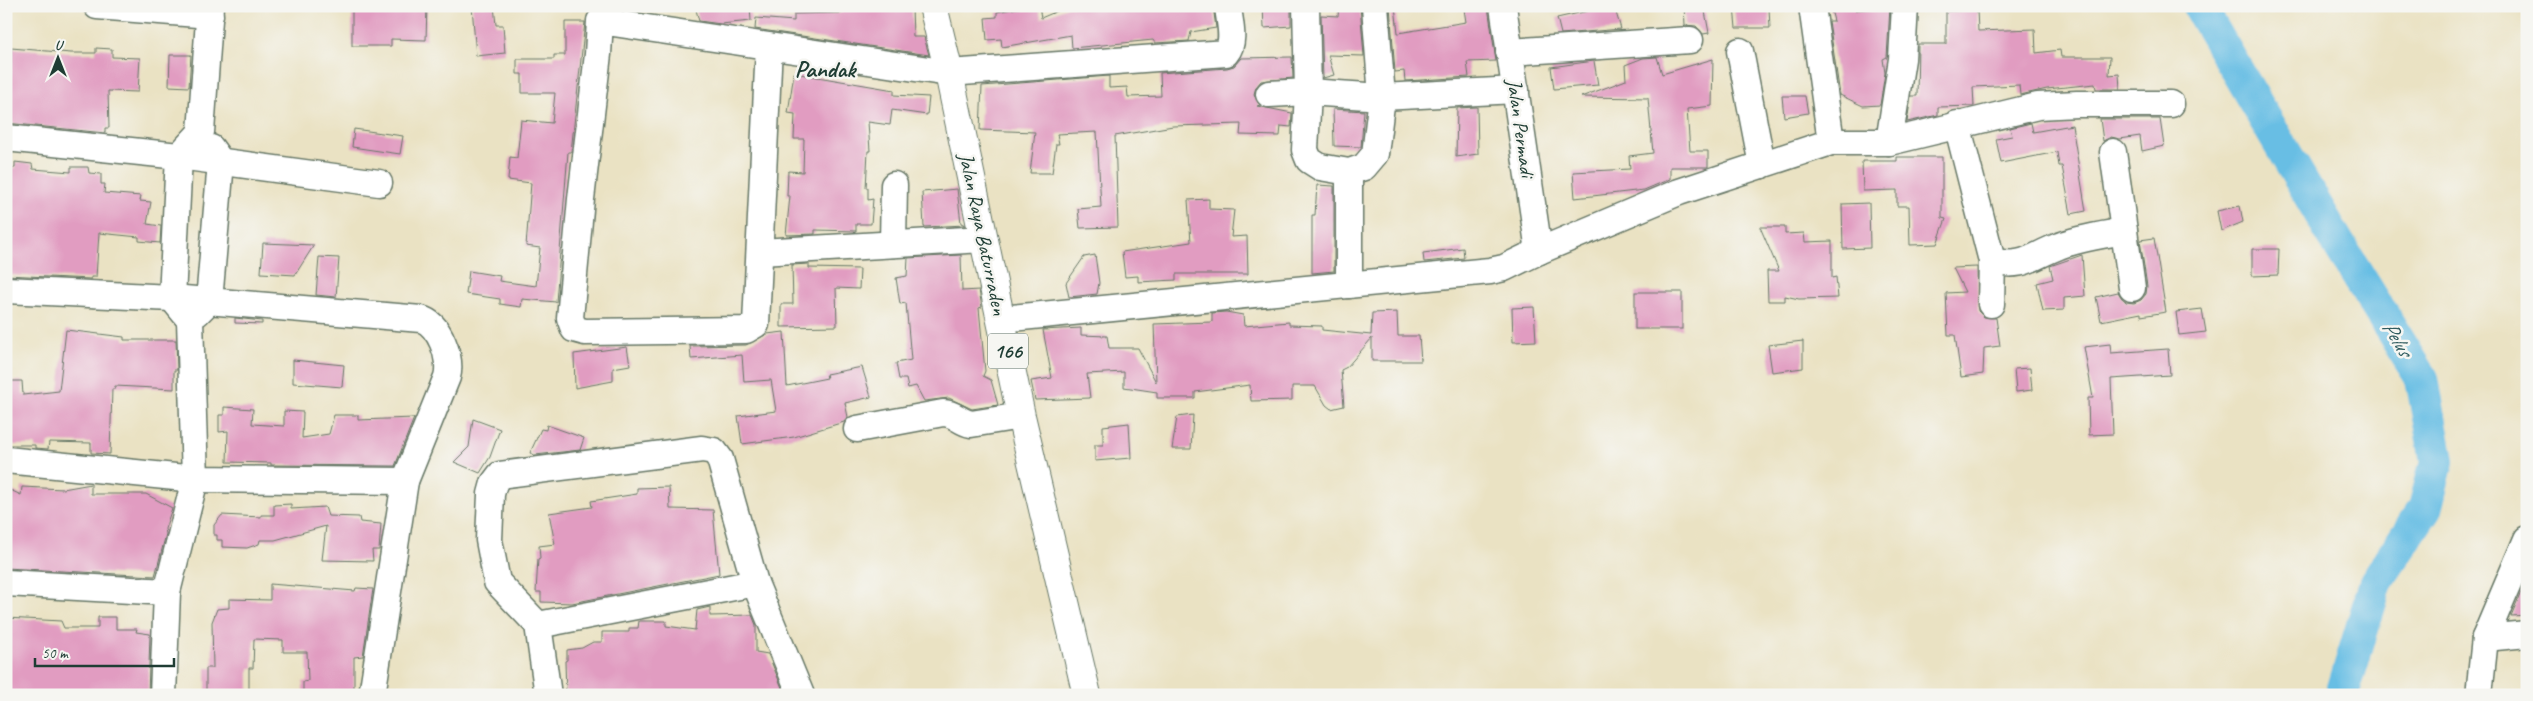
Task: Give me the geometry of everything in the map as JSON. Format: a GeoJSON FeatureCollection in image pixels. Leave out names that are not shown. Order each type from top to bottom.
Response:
{"type":"FeatureCollection","features":[{"type":"Feature","properties":{"kind":"main road","name":"Jalan Raya Baturraden"},"geometry":{"type":"LineString","coordinates":[[932,6],[949,72],[1021,416],[1087,695]]}},
{"type":"Feature","properties":{"kind":"street"},"geometry":{"type":"LineString","coordinates":[[97,6],[210,11],[200,132],[179,156],[172,298],[190,320],[195,479],[167,592],[163,695]]}},
{"type":"Feature","properties":{"kind":"street"},"geometry":{"type":"LineString","coordinates":[[769,46],[756,324],[750,329],[585,332],[574,329],[570,318],[581,199],[598,54],[599,14],[769,46],[949,72],[1226,53],[1231,48],[1232,40],[1228,6]]}},
{"type":"Feature","properties":{"kind":"street"},"geometry":{"type":"LineString","coordinates":[[1306,6],[1308,92],[1305,150],[1309,160],[1320,167],[1349,172],[1364,167],[1376,154],[1382,97],[1375,6]]}},
{"type":"Feature","properties":{"kind":"street","name":"Jalan Permadi"},"geometry":{"type":"LineString","coordinates":[[1503,6],[1539,250]]}},
{"type":"Feature","properties":{"kind":"street"},"geometry":{"type":"LineString","coordinates":[[1812,6],[1832,142]]}},
{"type":"Feature","properties":{"kind":"street"},"geometry":{"type":"LineString","coordinates":[[1889,142],[1902,59],[1905,6]]}},
{"type":"Feature","properties":{"kind":"street"},"geometry":{"type":"LineString","coordinates":[[1509,52],[1690,40]]}},
{"type":"Feature","properties":{"kind":"street"},"geometry":{"type":"LineString","coordinates":[[1740,51],[1762,165]]}},
{"type":"Feature","properties":{"kind":"street"},"geometry":{"type":"LineString","coordinates":[[1269,94],[1308,92],[1382,97],[1516,90]]}},
{"type":"Feature","properties":{"kind":"street"},"geometry":{"type":"LineString","coordinates":[[1001,319],[1490,272],[1504,268],[1539,250],[1679,192],[1832,142],[1889,142],[1957,124],[2038,106],[2171,104]]}},
{"type":"Feature","properties":{"kind":"street"},"geometry":{"type":"LineString","coordinates":[[1957,124],[1992,261],[1991,304]]}},
{"type":"Feature","properties":{"kind":"street"},"geometry":{"type":"LineString","coordinates":[[190,320],[210,301],[220,162],[200,132]]}},
{"type":"Feature","properties":{"kind":"street"},"geometry":{"type":"LineString","coordinates":[[6,138],[179,156],[379,183]]}},
{"type":"Feature","properties":{"kind":"street"},"geometry":{"type":"LineString","coordinates":[[2113,152],[2132,288]]}},
{"type":"Feature","properties":{"kind":"street"},"geometry":{"type":"LineString","coordinates":[[1349,172],[1349,285]]}},
{"type":"Feature","properties":{"kind":"street"},"geometry":{"type":"LineString","coordinates":[[893,244],[894,185]]}},
{"type":"Feature","properties":{"kind":"street"},"geometry":{"type":"LineString","coordinates":[[1992,261],[2003,264],[2021,263],[2032,260],[2059,246],[2124,230]]}},
{"type":"Feature","properties":{"kind":"street"},"geometry":{"type":"LineString","coordinates":[[760,252],[984,239]]}},
{"type":"Feature","properties":{"kind":"street"},"geometry":{"type":"LineString","coordinates":[[6,290],[210,301],[429,321],[436,327],[449,364],[449,370],[405,481],[372,695]]}},
{"type":"Feature","properties":{"kind":"street"},"geometry":{"type":"LineString","coordinates":[[857,429],[942,412],[954,414],[965,423],[971,424],[1021,416]]}},
{"type":"Feature","properties":{"kind":"street"},"geometry":{"type":"LineString","coordinates":[[548,695],[538,625],[497,582],[489,540],[491,494],[494,483],[500,475],[702,449],[714,451],[720,459],[755,583],[801,695]]}},
{"type":"Feature","properties":{"kind":"street"},"geometry":{"type":"LineString","coordinates":[[6,460],[195,479],[405,481]]}},
{"type":"Feature","properties":{"kind":"street"},"geometry":{"type":"LineString","coordinates":[[2479,695],[2484,638],[2526,542]]}},
{"type":"Feature","properties":{"kind":"street"},"geometry":{"type":"LineString","coordinates":[[6,583],[167,592]]}},
{"type":"Feature","properties":{"kind":"street"},"geometry":{"type":"LineString","coordinates":[[538,625],[755,583]]}},
{"type":"Feature","properties":{"kind":"street"},"geometry":{"type":"LineString","coordinates":[[2484,638],[2527,634]]}},
{"type":"Feature","properties":{"kind":"building"},"geometry":{"type":"Polygon","coordinates":[[[352,6],[427,6],[426,40],[391,39],[391,46],[352,46],[352,6]]]}},
{"type":"Feature","properties":{"kind":"building"},"geometry":{"type":"Polygon","coordinates":[[[472,6],[494,6],[496,25],[503,25],[505,53],[476,56],[472,6]]]}},
{"type":"Feature","properties":{"kind":"building"},"geometry":{"type":"Polygon","coordinates":[[[695,6],[750,6],[751,21],[721,24],[699,21],[695,6]]]}},
{"type":"Feature","properties":{"kind":"building"},"geometry":{"type":"Polygon","coordinates":[[[843,6],[912,7],[913,37],[924,37],[929,55],[755,29],[756,18],[794,21],[794,14],[841,13],[843,6]]]}},
{"type":"Feature","properties":{"kind":"building"},"geometry":{"type":"Polygon","coordinates":[[[1028,6],[1039,6],[1041,18],[1069,6],[1213,6],[1216,28],[1191,32],[1189,41],[1155,43],[1153,40],[1072,48],[1071,35],[1002,47],[1001,39],[987,40],[985,18],[997,17],[997,12],[1028,6]]]}},
{"type":"Feature","properties":{"kind":"building"},"geometry":{"type":"Polygon","coordinates":[[[1263,6],[1291,6],[1291,26],[1264,28],[1263,6]]]}},
{"type":"Feature","properties":{"kind":"building"},"geometry":{"type":"Polygon","coordinates":[[[1339,6],[1360,6],[1364,56],[1328,55],[1334,75],[1323,78],[1321,15],[1338,16],[1339,6]]]}},
{"type":"Feature","properties":{"kind":"building"},"geometry":{"type":"Polygon","coordinates":[[[1390,6],[1395,6],[1398,33],[1466,22],[1464,9],[1488,7],[1496,61],[1467,62],[1469,77],[1405,81],[1404,71],[1395,72],[1390,6]]]}},
{"type":"Feature","properties":{"kind":"building"},"geometry":{"type":"Polygon","coordinates":[[[1586,6],[1614,6],[1621,29],[1561,34],[1557,18],[1588,11],[1586,6]]]}},
{"type":"Feature","properties":{"kind":"building"},"geometry":{"type":"Polygon","coordinates":[[[1684,6],[1704,6],[1709,33],[1703,34],[1696,26],[1685,25],[1684,6]]]}},
{"type":"Feature","properties":{"kind":"building"},"geometry":{"type":"Polygon","coordinates":[[[1830,6],[1854,6],[1855,10],[1890,7],[1887,57],[1883,59],[1885,73],[1880,105],[1863,106],[1840,95],[1829,21],[1834,21],[1830,6]]]}},
{"type":"Feature","properties":{"kind":"building"},"geometry":{"type":"Polygon","coordinates":[[[1734,7],[1769,8],[1770,28],[1736,28],[1734,7]]]}},
{"type":"Feature","properties":{"kind":"building"},"geometry":{"type":"Polygon","coordinates":[[[1977,10],[1978,31],[2035,29],[2036,53],[2060,50],[2061,57],[2110,57],[2109,75],[2119,74],[2120,89],[2096,89],[2095,84],[2047,89],[2020,95],[2019,85],[1973,87],[1974,106],[1938,107],[1938,115],[1907,122],[1911,96],[1917,96],[1918,44],[1946,44],[1946,11],[1977,10]]]}},
{"type":"Feature","properties":{"kind":"building"},"geometry":{"type":"Polygon","coordinates":[[[565,22],[585,22],[571,152],[568,152],[556,302],[522,299],[521,307],[500,304],[500,299],[466,294],[469,271],[500,276],[499,281],[536,286],[540,248],[526,246],[531,183],[508,180],[510,157],[517,158],[521,120],[552,123],[555,93],[522,93],[522,74],[517,74],[517,59],[554,59],[554,55],[565,55],[565,22]]]}},
{"type":"Feature","properties":{"kind":"building"},"geometry":{"type":"Polygon","coordinates":[[[11,48],[71,53],[96,53],[96,48],[112,49],[112,57],[140,58],[138,92],[108,91],[109,128],[105,128],[105,133],[6,123],[6,94],[10,93],[11,48]]]}},
{"type":"Feature","properties":{"kind":"building"},"geometry":{"type":"Polygon","coordinates":[[[170,55],[191,55],[189,87],[169,86],[170,55]]]}},
{"type":"Feature","properties":{"kind":"building"},"geometry":{"type":"Polygon","coordinates":[[[1292,57],[1293,78],[1261,81],[1256,87],[1254,94],[1260,105],[1257,106],[1292,113],[1291,127],[1281,126],[1280,136],[1240,135],[1241,124],[1173,126],[1115,136],[1118,227],[1080,228],[1078,209],[1101,207],[1097,132],[1057,134],[1059,144],[1056,144],[1052,173],[1030,173],[1035,132],[980,130],[982,86],[1109,76],[1109,88],[1127,87],[1128,97],[1161,96],[1160,73],[1227,68],[1234,66],[1241,58],[1292,57]]]}},
{"type":"Feature","properties":{"kind":"building"},"geometry":{"type":"Polygon","coordinates":[[[1657,57],[1662,74],[1713,59],[1712,106],[1687,109],[1690,151],[1708,151],[1708,167],[1670,167],[1670,179],[1644,190],[1575,198],[1573,172],[1630,169],[1629,156],[1653,153],[1648,98],[1581,97],[1626,80],[1625,65],[1643,58],[1657,57]]]}},
{"type":"Feature","properties":{"kind":"building"},"geometry":{"type":"Polygon","coordinates":[[[1594,61],[1598,85],[1554,89],[1551,67],[1594,61]]]}},
{"type":"Feature","properties":{"kind":"building"},"geometry":{"type":"Polygon","coordinates":[[[794,73],[894,90],[894,95],[929,97],[927,115],[892,110],[890,125],[868,122],[870,151],[868,151],[866,188],[868,188],[868,200],[873,199],[871,224],[856,224],[856,231],[815,230],[815,234],[786,235],[790,196],[787,196],[788,171],[803,172],[804,139],[794,139],[795,114],[788,113],[794,73]]]}},
{"type":"Feature","properties":{"kind":"building"},"geometry":{"type":"Polygon","coordinates":[[[1782,96],[1805,96],[1808,113],[1784,117],[1782,96]]]}},
{"type":"Feature","properties":{"kind":"building"},"geometry":{"type":"Polygon","coordinates":[[[1477,107],[1478,154],[1456,157],[1457,108],[1477,107]]]}},
{"type":"Feature","properties":{"kind":"building"},"geometry":{"type":"Polygon","coordinates":[[[1333,109],[1364,111],[1361,147],[1334,146],[1333,109]]]}},
{"type":"Feature","properties":{"kind":"building"},"geometry":{"type":"Polygon","coordinates":[[[2100,119],[2160,119],[2164,146],[2142,151],[2140,136],[2120,139],[2111,137],[2103,141],[2100,119]]]}},
{"type":"Feature","properties":{"kind":"building"},"geometry":{"type":"Polygon","coordinates":[[[2031,123],[2033,132],[2072,125],[2086,211],[2071,214],[2062,166],[2059,166],[2057,152],[2001,163],[1996,139],[2012,136],[2010,128],[2031,123]]]}},
{"type":"Feature","properties":{"kind":"building"},"geometry":{"type":"Polygon","coordinates":[[[354,129],[403,136],[400,154],[352,147],[354,129]]]}},
{"type":"Feature","properties":{"kind":"building"},"geometry":{"type":"Polygon","coordinates":[[[1897,157],[1942,157],[1942,218],[1946,219],[1937,244],[1910,245],[1909,206],[1897,206],[1897,190],[1863,191],[1862,161],[1897,161],[1897,157]]]}},
{"type":"Feature","properties":{"kind":"building"},"geometry":{"type":"Polygon","coordinates":[[[15,162],[32,164],[33,169],[71,172],[71,167],[88,167],[89,173],[101,174],[101,184],[105,184],[104,193],[141,196],[140,201],[151,202],[147,224],[161,226],[160,243],[139,241],[139,237],[99,233],[96,277],[91,277],[91,279],[6,275],[9,210],[6,210],[6,168],[15,168],[15,162]]]}},
{"type":"Feature","properties":{"kind":"building"},"geometry":{"type":"Polygon","coordinates":[[[1317,185],[1334,186],[1334,271],[1312,273],[1312,215],[1315,215],[1317,185]]]}},
{"type":"Feature","properties":{"kind":"building"},"geometry":{"type":"Polygon","coordinates":[[[957,189],[961,223],[965,225],[924,227],[922,192],[957,189]]]}},
{"type":"Feature","properties":{"kind":"building"},"geometry":{"type":"Polygon","coordinates":[[[1209,199],[1209,209],[1234,210],[1231,237],[1247,236],[1248,274],[1176,274],[1176,280],[1138,282],[1138,276],[1125,277],[1122,252],[1191,242],[1188,200],[1209,199]]]}},
{"type":"Feature","properties":{"kind":"building"},"geometry":{"type":"Polygon","coordinates":[[[1869,203],[1870,248],[1843,249],[1842,204],[1869,203]]]}},
{"type":"Feature","properties":{"kind":"building"},"geometry":{"type":"Polygon","coordinates":[[[2240,206],[2243,222],[2221,231],[2217,211],[2240,206]]]}},
{"type":"Feature","properties":{"kind":"building"},"geometry":{"type":"Polygon","coordinates":[[[1760,227],[1785,227],[1785,234],[1804,233],[1805,242],[1832,241],[1832,278],[1836,277],[1838,298],[1799,299],[1785,296],[1785,301],[1768,301],[1767,271],[1779,271],[1760,227]]]}},
{"type":"Feature","properties":{"kind":"building"},"geometry":{"type":"Polygon","coordinates":[[[2154,238],[2166,312],[2141,316],[2141,313],[2101,321],[2096,297],[2118,292],[2126,302],[2134,303],[2141,300],[2146,294],[2147,286],[2140,240],[2154,238]]]}},
{"type":"Feature","properties":{"kind":"building"},"geometry":{"type":"Polygon","coordinates":[[[263,243],[314,245],[295,275],[261,273],[263,243]]]}},
{"type":"Feature","properties":{"kind":"building"},"geometry":{"type":"Polygon","coordinates":[[[1463,248],[1464,258],[1424,262],[1423,253],[1463,248]]]}},
{"type":"Feature","properties":{"kind":"building"},"geometry":{"type":"Polygon","coordinates":[[[2252,249],[2279,249],[2278,275],[2252,276],[2252,249]]]}},
{"type":"Feature","properties":{"kind":"building"},"geometry":{"type":"Polygon","coordinates":[[[961,255],[962,291],[979,290],[982,307],[979,308],[985,371],[983,376],[991,380],[998,405],[972,409],[949,398],[924,401],[916,386],[908,388],[906,379],[899,379],[896,363],[911,360],[906,303],[900,304],[896,278],[907,276],[908,258],[961,255]]]}},
{"type":"Feature","properties":{"kind":"building"},"geometry":{"type":"Polygon","coordinates":[[[1095,255],[1099,283],[1097,294],[1069,297],[1066,283],[1084,257],[1095,255]]]}},
{"type":"Feature","properties":{"kind":"building"},"geometry":{"type":"Polygon","coordinates":[[[2082,255],[2085,296],[2064,298],[2064,310],[2043,311],[2037,283],[2053,279],[2050,266],[2082,255]]]}},
{"type":"Feature","properties":{"kind":"building"},"geometry":{"type":"Polygon","coordinates":[[[319,257],[339,258],[336,297],[316,295],[319,257]]]}},
{"type":"Feature","properties":{"kind":"building"},"geometry":{"type":"Polygon","coordinates":[[[809,264],[809,268],[860,269],[859,289],[836,288],[837,326],[781,327],[781,304],[793,304],[792,265],[809,264]]]}},
{"type":"Feature","properties":{"kind":"building"},"geometry":{"type":"Polygon","coordinates":[[[1977,267],[1978,311],[1984,317],[1996,318],[2000,346],[1984,348],[1983,374],[1961,377],[1955,335],[1948,335],[1946,293],[1965,292],[1953,268],[1977,267]]]}},
{"type":"Feature","properties":{"kind":"building"},"geometry":{"type":"Polygon","coordinates":[[[1635,292],[1682,292],[1682,329],[1635,329],[1635,292]]]}},
{"type":"Feature","properties":{"kind":"building"},"geometry":{"type":"Polygon","coordinates":[[[1534,307],[1536,341],[1513,342],[1512,308],[1534,307]]]}},
{"type":"Feature","properties":{"kind":"building"},"geometry":{"type":"Polygon","coordinates":[[[2202,309],[2206,332],[2179,335],[2176,312],[2202,309]]]}},
{"type":"Feature","properties":{"kind":"building"},"geometry":{"type":"Polygon","coordinates":[[[1226,312],[1243,315],[1244,326],[1289,322],[1289,325],[1322,326],[1322,330],[1371,335],[1372,313],[1397,312],[1398,336],[1419,336],[1421,361],[1372,361],[1372,338],[1347,367],[1341,370],[1344,406],[1331,409],[1326,405],[1315,386],[1292,386],[1292,400],[1251,401],[1250,385],[1195,392],[1195,398],[1157,398],[1157,392],[1124,387],[1124,372],[1087,374],[1090,398],[1035,400],[1031,381],[1052,378],[1043,330],[1081,328],[1081,335],[1107,336],[1109,348],[1138,348],[1156,382],[1154,324],[1212,322],[1212,313],[1226,312]]]}},
{"type":"Feature","properties":{"kind":"building"},"geometry":{"type":"Polygon","coordinates":[[[235,318],[262,321],[262,324],[235,323],[235,318]]]}},
{"type":"Feature","properties":{"kind":"building"},"geometry":{"type":"Polygon","coordinates":[[[66,330],[124,337],[124,340],[176,340],[177,370],[174,370],[174,389],[115,386],[115,389],[112,389],[110,454],[91,453],[91,443],[49,442],[48,449],[35,448],[35,445],[6,445],[6,381],[22,381],[23,395],[59,391],[66,330]]]}},
{"type":"Feature","properties":{"kind":"building"},"geometry":{"type":"Polygon","coordinates":[[[784,332],[787,386],[827,378],[826,374],[862,367],[871,397],[845,403],[848,417],[844,422],[794,437],[742,444],[738,416],[776,411],[771,380],[744,382],[742,355],[691,359],[690,346],[746,345],[767,334],[784,332]]]}},
{"type":"Feature","properties":{"kind":"building"},"geometry":{"type":"Polygon","coordinates":[[[1803,341],[1803,368],[1772,372],[1768,345],[1803,341]]]}},
{"type":"Feature","properties":{"kind":"building"},"geometry":{"type":"Polygon","coordinates":[[[2110,344],[2111,353],[2168,349],[2170,375],[2111,379],[2113,434],[2089,435],[2088,398],[2093,398],[2084,347],[2110,344]]]}},
{"type":"Feature","properties":{"kind":"building"},"geometry":{"type":"Polygon","coordinates":[[[627,347],[630,365],[613,368],[613,381],[575,388],[574,354],[627,347]]]}},
{"type":"Feature","properties":{"kind":"building"},"geometry":{"type":"Polygon","coordinates":[[[293,360],[344,365],[342,387],[293,383],[293,360]]]}},
{"type":"Feature","properties":{"kind":"building"},"geometry":{"type":"Polygon","coordinates":[[[2030,368],[2032,390],[2016,392],[2014,369],[2030,368]]]}},
{"type":"Feature","properties":{"kind":"building"},"geometry":{"type":"Polygon","coordinates":[[[224,407],[253,409],[252,424],[284,426],[284,411],[303,412],[302,438],[329,434],[334,415],[358,415],[358,420],[414,418],[395,466],[271,465],[271,463],[227,462],[228,431],[219,432],[219,415],[224,415],[224,407]]]}},
{"type":"Feature","properties":{"kind":"building"},"geometry":{"type":"Polygon","coordinates":[[[1193,415],[1191,449],[1172,449],[1177,417],[1193,415]]]}},
{"type":"Feature","properties":{"kind":"building"},"geometry":{"type":"Polygon","coordinates":[[[473,419],[500,429],[490,457],[480,473],[454,462],[469,447],[473,419]]]}},
{"type":"Feature","properties":{"kind":"building"},"geometry":{"type":"Polygon","coordinates":[[[1129,423],[1131,458],[1095,461],[1095,445],[1103,445],[1103,426],[1129,423]]]}},
{"type":"Feature","properties":{"kind":"building"},"geometry":{"type":"Polygon","coordinates":[[[547,425],[584,438],[580,450],[535,455],[530,453],[541,429],[546,430],[547,425]]]}},
{"type":"Feature","properties":{"kind":"building"},"geometry":{"type":"Polygon","coordinates":[[[91,484],[91,494],[146,494],[172,508],[165,529],[166,534],[155,576],[6,568],[6,488],[21,495],[22,487],[63,489],[91,484]]]}},
{"type":"Feature","properties":{"kind":"building"},"geometry":{"type":"Polygon","coordinates":[[[669,487],[670,509],[713,510],[719,574],[572,603],[541,602],[541,592],[536,592],[538,559],[540,558],[539,546],[555,544],[549,513],[592,507],[591,501],[637,494],[637,488],[669,487]]]}},
{"type":"Feature","properties":{"kind":"building"},"geometry":{"type":"Polygon","coordinates":[[[291,504],[291,509],[325,507],[328,516],[359,517],[360,522],[381,524],[379,550],[372,550],[373,561],[322,560],[326,526],[275,540],[260,540],[259,544],[247,548],[222,547],[222,540],[217,540],[217,535],[214,535],[214,525],[222,515],[261,517],[261,515],[274,515],[274,505],[291,504]]]}},
{"type":"Feature","properties":{"kind":"building"},"geometry":{"type":"Polygon","coordinates":[[[2527,578],[2527,615],[2511,616],[2527,578]]]}},
{"type":"Feature","properties":{"kind":"building"},"geometry":{"type":"Polygon","coordinates":[[[270,584],[355,591],[356,588],[373,589],[363,656],[354,657],[354,695],[303,695],[303,682],[308,681],[307,652],[283,652],[283,640],[254,639],[253,668],[249,668],[249,695],[206,695],[206,668],[213,668],[212,622],[217,609],[229,608],[229,599],[270,600],[270,584]]]}},
{"type":"Feature","properties":{"kind":"building"},"geometry":{"type":"Polygon","coordinates":[[[710,607],[710,616],[752,615],[756,625],[756,652],[768,654],[785,695],[566,695],[565,661],[567,660],[567,650],[582,648],[593,642],[602,642],[602,632],[629,632],[629,628],[638,628],[639,621],[666,621],[666,626],[695,630],[697,610],[710,607]]]}},
{"type":"Feature","properties":{"kind":"building"},"geometry":{"type":"Polygon","coordinates":[[[98,617],[116,617],[116,629],[137,629],[136,632],[150,634],[148,695],[6,695],[6,618],[61,621],[64,628],[98,628],[98,617]]]}},
{"type":"Feature","properties":{"kind":"waterway","name":"Pelus"},"geometry":{"type":"LineString","coordinates":[[2199,6],[2339,245],[2422,379],[2437,461],[2425,508],[2376,582],[2342,695]]}},
{"type":"Feature","properties":{"kind":"district","name":"Pandak"},"geometry":{"type":"Point","coordinates":[825,69]}}]}
